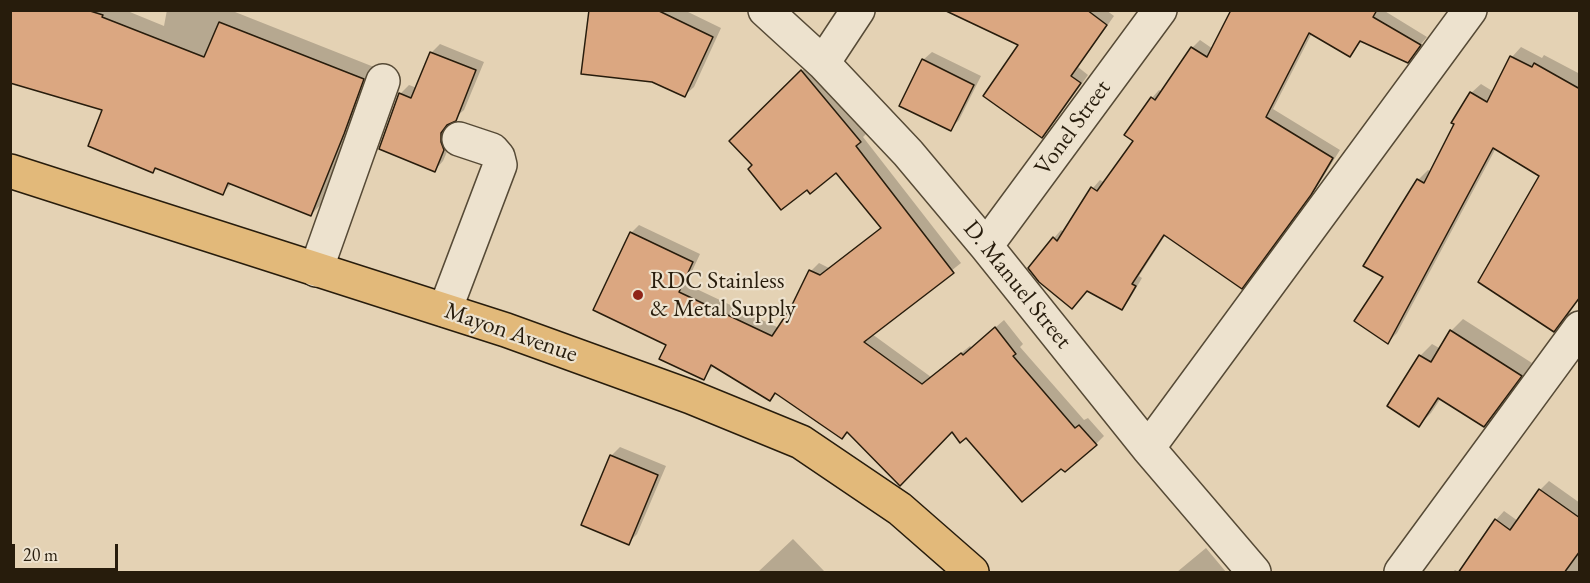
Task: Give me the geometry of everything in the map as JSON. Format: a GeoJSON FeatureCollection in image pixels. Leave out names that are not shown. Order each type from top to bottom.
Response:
{"type":"FeatureCollection","features":[{"type":"Feature","properties":{"kind":"main road","name":"Mayon Avenue"},"geometry":{"type":"LineString","coordinates":[[10,171],[506,330],[691,397],[801,442],[900,510],[972,573]]}},
{"type":"Feature","properties":{"kind":"street","name":"D. Manuel Street"},"geometry":{"type":"LineString","coordinates":[[765,10],[823,63],[908,153],[986,246],[1148,448],[1254,573]]}},
{"type":"Feature","properties":{"kind":"street"},"geometry":{"type":"LineString","coordinates":[[823,63],[858,10]]}},
{"type":"Feature","properties":{"kind":"street","name":"Vonel Street"},"geometry":{"type":"LineString","coordinates":[[986,246],[1160,10]]}},
{"type":"Feature","properties":{"kind":"street"},"geometry":{"type":"LineString","coordinates":[[1148,448],[1470,10]]}},
{"type":"Feature","properties":{"kind":"street"},"geometry":{"type":"LineString","coordinates":[[316,270],[383,81]]}},
{"type":"Feature","properties":{"kind":"street"},"geometry":{"type":"LineString","coordinates":[[445,310],[500,165],[498,157],[492,150],[459,139]]}},
{"type":"Feature","properties":{"kind":"street"},"geometry":{"type":"LineString","coordinates":[[1401,573],[1580,328]]}},
{"type":"Feature","properties":{"kind":"building"},"geometry":{"type":"Polygon","coordinates":[[[10,10],[87,10],[204,57],[219,22],[364,79],[311,216],[228,183],[223,195],[155,168],[153,173],[88,146],[102,110],[10,83],[10,10]]]}},
{"type":"Feature","properties":{"kind":"building"},"geometry":{"type":"Polygon","coordinates":[[[589,10],[657,10],[713,37],[685,97],[652,82],[581,74],[589,10]]]}},
{"type":"Feature","properties":{"kind":"building"},"geometry":{"type":"Polygon","coordinates":[[[944,10],[1087,10],[1107,25],[1071,76],[1081,83],[1042,138],[983,96],[1018,45],[944,10]]]}},
{"type":"Feature","properties":{"kind":"building"},"geometry":{"type":"Polygon","coordinates":[[[1231,10],[1377,10],[1373,17],[1421,45],[1408,63],[1360,41],[1350,57],[1309,33],[1266,117],[1333,158],[1311,195],[1242,289],[1164,235],[1132,284],[1136,286],[1122,310],[1087,291],[1072,309],[1039,282],[1028,268],[1053,237],[1057,241],[1091,187],[1097,191],[1133,141],[1124,135],[1151,97],[1155,100],[1191,47],[1207,57],[1231,10]]]}},
{"type":"Feature","properties":{"kind":"building"},"geometry":{"type":"Polygon","coordinates":[[[430,52],[476,70],[456,121],[447,125],[441,133],[444,150],[435,172],[379,149],[399,93],[411,98],[430,52]]]}},
{"type":"Feature","properties":{"kind":"building"},"geometry":{"type":"Polygon","coordinates":[[[1510,56],[1532,67],[1534,63],[1580,89],[1580,297],[1554,332],[1478,282],[1539,176],[1493,148],[1388,344],[1354,321],[1383,277],[1363,266],[1417,179],[1424,183],[1454,124],[1451,123],[1470,92],[1487,102],[1510,56]]]}},
{"type":"Feature","properties":{"kind":"building"},"geometry":{"type":"Polygon","coordinates":[[[922,59],[974,85],[951,131],[899,106],[922,59]]]}},
{"type":"Feature","properties":{"kind":"building"},"geometry":{"type":"Polygon","coordinates":[[[801,70],[861,142],[856,146],[954,273],[864,342],[922,384],[961,353],[963,355],[995,327],[1016,354],[1013,356],[1075,428],[1079,425],[1097,445],[1065,472],[1061,469],[1022,502],[966,438],[960,443],[952,432],[900,486],[847,432],[842,439],[775,393],[770,401],[711,365],[704,380],[659,359],[666,345],[593,310],[630,232],[693,262],[679,292],[772,336],[790,309],[809,270],[820,275],[881,228],[836,173],[810,194],[807,190],[781,210],[748,169],[752,165],[729,141],[801,70]]]}},
{"type":"Feature","properties":{"kind":"building"},"geometry":{"type":"Polygon","coordinates":[[[1450,330],[1522,376],[1484,427],[1438,398],[1419,427],[1387,406],[1419,355],[1431,362],[1450,330]]]}},
{"type":"Feature","properties":{"kind":"building"},"geometry":{"type":"Polygon","coordinates":[[[610,455],[658,475],[629,545],[581,525],[610,455]]]}},
{"type":"Feature","properties":{"kind":"building"},"geometry":{"type":"Polygon","coordinates":[[[1539,489],[1580,518],[1580,551],[1564,573],[1458,573],[1495,519],[1510,530],[1539,489]]]}},
{"type":"Feature","properties":{"kind":"place","name":"RDC Stainless & Metal Supply"},"geometry":{"type":"Point","coordinates":[638,295]}}]}
